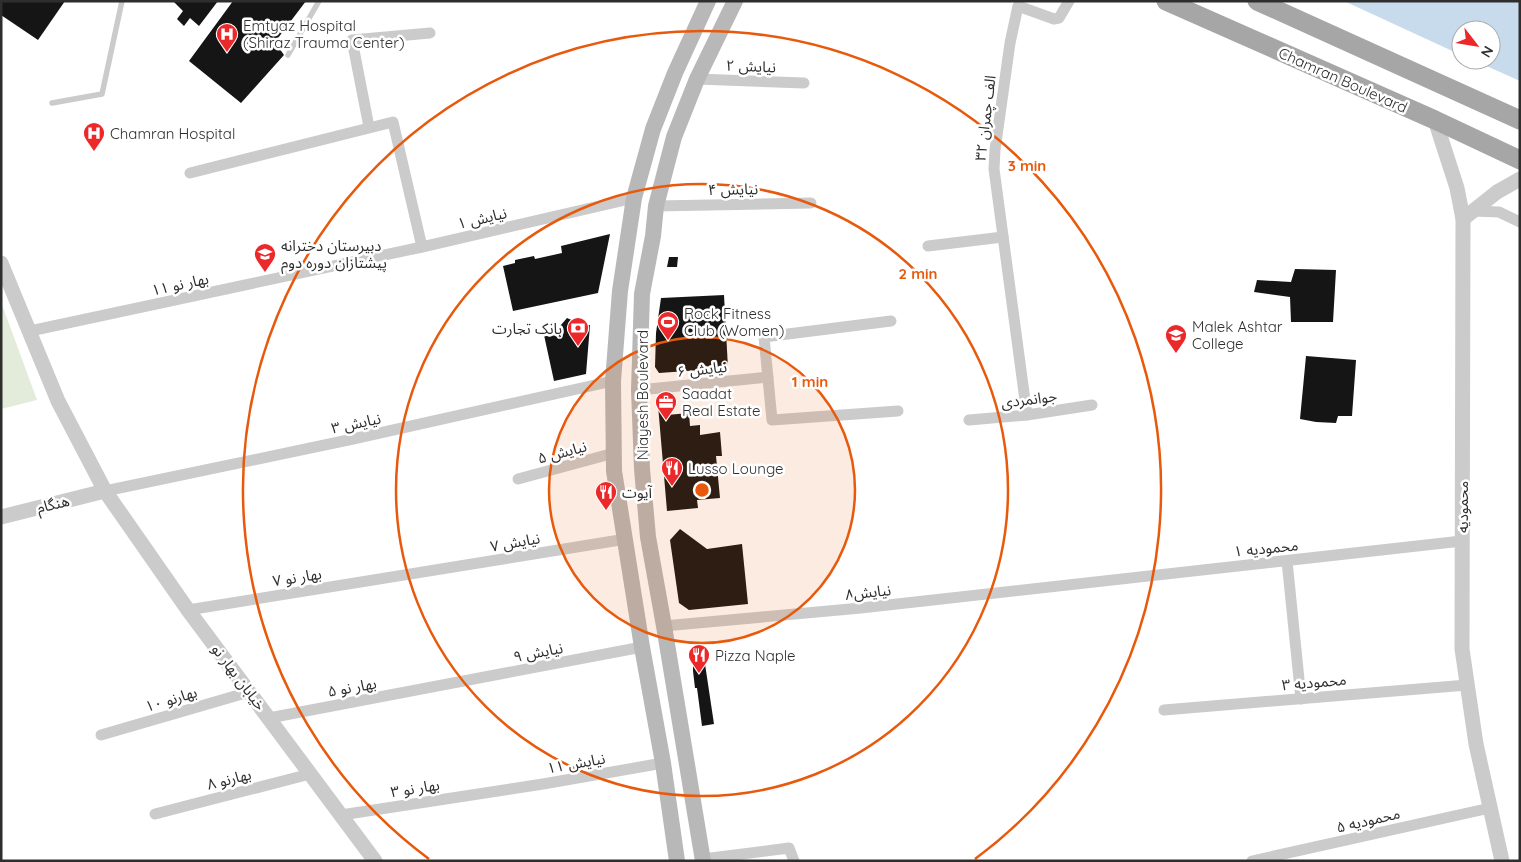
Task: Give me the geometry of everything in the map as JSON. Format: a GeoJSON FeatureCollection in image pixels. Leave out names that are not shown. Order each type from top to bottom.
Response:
{"type":"FeatureCollection","features":[{"type":"Feature","properties":{"kind":"main road","name":"Niayesh Boulevard"},"geometry":{"type":"LineString","coordinates":[[678,861],[614,471],[613,381],[620,291],[634,198],[653,129],[675,73],[708,1]]}},
{"type":"Feature","properties":{"kind":"main road","name":"Niayesh Boulevard"},"geometry":{"type":"LineString","coordinates":[[703,860],[648,537],[642,468],[639,390],[642,294],[653,236],[656,206],[674,137],[697,79],[735,1]]}},
{"type":"Feature","properties":{"kind":"main road","name":"Chamran Boulevard"},"geometry":{"type":"LineString","coordinates":[[1166,1],[1435,120],[1520,160]]}},
{"type":"Feature","properties":{"kind":"main road"},"geometry":{"type":"LineString","coordinates":[[1257,1],[1520,120]]}},
{"type":"Feature","properties":{"kind":"street","name":"۳۲ الف چمران"},"geometry":{"type":"LineString","coordinates":[[1027,415],[994,160],[1014,4],[1054,19],[1059,18],[1069,1]]}},
{"type":"Feature","properties":{"kind":"street"},"geometry":{"type":"LineString","coordinates":[[369,128],[352,40],[430,33]]}},
{"type":"Feature","properties":{"kind":"street","name":"نیایش ۲"},"geometry":{"type":"LineString","coordinates":[[697,79],[804,83]]}},
{"type":"Feature","properties":{"kind":"street","name":"محمودیه"},"geometry":{"type":"LineString","coordinates":[[1435,120],[1457,188],[1468,215],[1462,649],[1476,744],[1502,861]]}},
{"type":"Feature","properties":{"kind":"street"},"geometry":{"type":"LineString","coordinates":[[190,173],[393,122],[422,247]]}},
{"type":"Feature","properties":{"kind":"street"},"geometry":{"type":"LineString","coordinates":[[1468,215],[1497,192],[1520,179]]}},
{"type":"Feature","properties":{"kind":"street","name":"نیایش ۱"},"geometry":{"type":"LineString","coordinates":[[336,266],[634,198]]}},
{"type":"Feature","properties":{"kind":"street","name":"نیایش ۴"},"geometry":{"type":"LineString","coordinates":[[656,206],[811,203]]}},
{"type":"Feature","properties":{"kind":"street"},"geometry":{"type":"LineString","coordinates":[[1468,215],[1498,212],[1520,222]]}},
{"type":"Feature","properties":{"kind":"street"},"geometry":{"type":"LineString","coordinates":[[928,246],[1003,237]]}},
{"type":"Feature","properties":{"kind":"street","name":"خیابان بهار نو"},"geometry":{"type":"LineString","coordinates":[[1,263],[58,401],[105,491],[188,610],[375,861]]}},
{"type":"Feature","properties":{"kind":"street","name":"۱۱ بهار نو"},"geometry":{"type":"LineString","coordinates":[[30,332],[336,266]]}},
{"type":"Feature","properties":{"kind":"street"},"geometry":{"type":"LineString","coordinates":[[891,321],[764,337],[772,420],[898,411]]}},
{"type":"Feature","properties":{"kind":"street","name":"نیایش ۶"},"geometry":{"type":"LineString","coordinates":[[639,390],[768,377]]}},
{"type":"Feature","properties":{"kind":"street","name":"نیایش ۳"},"geometry":{"type":"LineString","coordinates":[[105,491],[353,439],[613,381]]}},
{"type":"Feature","properties":{"kind":"street","name":"جوانمردی"},"geometry":{"type":"LineString","coordinates":[[969,420],[1027,415],[1092,405]]}},
{"type":"Feature","properties":{"kind":"street","name":"نیایش ۵"},"geometry":{"type":"LineString","coordinates":[[518,479],[614,453]]}},
{"type":"Feature","properties":{"kind":"street","name":"هنگام"},"geometry":{"type":"LineString","coordinates":[[1,518],[105,491]]}},
{"type":"Feature","properties":{"kind":"street","name":"نیایش ۷"},"geometry":{"type":"LineString","coordinates":[[410,575],[626,539]]}},
{"type":"Feature","properties":{"kind":"street","name":"۱ محمودیه"},"geometry":{"type":"LineString","coordinates":[[1074,584],[1462,541]]}},
{"type":"Feature","properties":{"kind":"street"},"geometry":{"type":"LineString","coordinates":[[1287,561],[1300,699]]}},
{"type":"Feature","properties":{"kind":"street","name":"۷ بهار نو"},"geometry":{"type":"LineString","coordinates":[[188,610],[410,575]]}},
{"type":"Feature","properties":{"kind":"street","name":"نیایش۸"},"geometry":{"type":"LineString","coordinates":[[664,626],[861,608],[1074,584]]}},
{"type":"Feature","properties":{"kind":"street","name":"نیایش ۹"},"geometry":{"type":"LineString","coordinates":[[440,686],[642,647]]}},
{"type":"Feature","properties":{"kind":"street","name":"۳ محمودیه"},"geometry":{"type":"LineString","coordinates":[[1164,710],[1467,685]]}},
{"type":"Feature","properties":{"kind":"street","name":"۵ بهار نو"},"geometry":{"type":"LineString","coordinates":[[269,718],[440,686]]}},
{"type":"Feature","properties":{"kind":"street","name":"۱۰ بهارنو"},"geometry":{"type":"LineString","coordinates":[[102,736],[249,692]]}},
{"type":"Feature","properties":{"kind":"street","name":"نیایش ۱۱"},"geometry":{"type":"LineString","coordinates":[[494,791],[663,763]]}},
{"type":"Feature","properties":{"kind":"street","name":"۸ بهارنو"},"geometry":{"type":"LineString","coordinates":[[155,814],[310,774]]}},
{"type":"Feature","properties":{"kind":"street","name":"۳ بهار نو"},"geometry":{"type":"LineString","coordinates":[[341,815],[494,791]]}},
{"type":"Feature","properties":{"kind":"street","name":"۵ محمودیه"},"geometry":{"type":"LineString","coordinates":[[1252,861],[1490,808]]}},
{"type":"Feature","properties":{"kind":"street"},"geometry":{"type":"LineString","coordinates":[[703,860],[789,848],[794,861]]}},
{"type":"Feature","properties":{"kind":"lane"},"geometry":{"type":"LineString","coordinates":[[52,103],[102,94],[122,1]]}},
{"type":"Feature","properties":{"kind":"lane"},"geometry":{"type":"LineString","coordinates":[[288,55],[318,1]]}},
{"type":"Feature","properties":{"kind":"green space"},"geometry":{"type":"Polygon","coordinates":[[[1,302],[37,400],[1,409],[1,302]]]}},
{"type":"Feature","properties":{"kind":"water"},"geometry":{"type":"Polygon","coordinates":[[[1344,1],[1520,1],[1520,81],[1495,70],[1501,70],[1501,20],[1451,20],[1451,50],[1344,1]]]}},
{"type":"Feature","properties":{"kind":"building"},"geometry":{"type":"Polygon","coordinates":[[[1,1],[65,1],[38,40],[1,15],[1,1]]]}},
{"type":"Feature","properties":{"kind":"building"},"geometry":{"type":"Polygon","coordinates":[[[173,1],[218,1],[199,26],[190,18],[184,26],[177,19],[183,11],[173,1]]]}},
{"type":"Feature","properties":{"kind":"building"},"geometry":{"type":"Polygon","coordinates":[[[233,1],[306,1],[275,42],[284,55],[241,103],[189,61],[233,1]]]}},
{"type":"Feature","properties":{"kind":"building"},"geometry":{"type":"Polygon","coordinates":[[[610,234],[598,293],[513,311],[503,266],[515,263],[515,260],[534,256],[535,259],[562,253],[561,246],[610,234]]]}},
{"type":"Feature","properties":{"kind":"building"},"geometry":{"type":"Polygon","coordinates":[[[669,257],[678,257],[677,267],[667,267],[669,257]]]}},
{"type":"Feature","properties":{"kind":"building"},"geometry":{"type":"Polygon","coordinates":[[[1295,269],[1336,270],[1333,322],[1291,322],[1290,297],[1254,292],[1257,280],[1291,282],[1295,269]]]}},
{"type":"Feature","properties":{"kind":"building"},"geometry":{"type":"Polygon","coordinates":[[[724,295],[728,368],[659,373],[655,367],[656,333],[661,298],[724,295]]]}},
{"type":"Feature","properties":{"kind":"building"},"geometry":{"type":"Polygon","coordinates":[[[567,318],[585,326],[590,325],[586,374],[554,381],[544,335],[554,333],[567,318]]]}},
{"type":"Feature","properties":{"kind":"building"},"geometry":{"type":"Polygon","coordinates":[[[1306,356],[1356,360],[1352,416],[1338,416],[1336,423],[1300,419],[1306,356]]]}},
{"type":"Feature","properties":{"kind":"building"},"geometry":{"type":"Polygon","coordinates":[[[658,405],[666,405],[667,415],[689,413],[690,426],[700,425],[700,435],[720,432],[722,456],[716,456],[720,498],[697,500],[698,508],[667,511],[658,405]]]}},
{"type":"Feature","properties":{"kind":"building"},"geometry":{"type":"Polygon","coordinates":[[[680,529],[707,549],[742,544],[748,604],[689,610],[679,603],[670,540],[680,529]]]}},
{"type":"Feature","properties":{"kind":"building"},"geometry":{"type":"Polygon","coordinates":[[[696,656],[705,664],[714,724],[702,726],[693,671],[693,658],[696,656]]]}},
{"type":"Feature","properties":{"kind":"place","name":"Emtyaz Hospital (Shiraz Trauma Center)"},"geometry":{"type":"Point","coordinates":[227,53]}},
{"type":"Feature","properties":{"kind":"place","name":"Chamran Hospital"},"geometry":{"type":"Point","coordinates":[94,152]}},
{"type":"Feature","properties":{"kind":"place","name":"دبیرستان دخترانه پیشتازان دوره دوم"},"geometry":{"type":"Point","coordinates":[265,273]}},
{"type":"Feature","properties":{"kind":"place","name":"Rock Fitness Club (Women)"},"geometry":{"type":"Point","coordinates":[668,341]}},
{"type":"Feature","properties":{"kind":"place","name":"بانک تجارت"},"geometry":{"type":"Point","coordinates":[578,347]}},
{"type":"Feature","properties":{"kind":"place","name":"Malek Ashtar College"},"geometry":{"type":"Point","coordinates":[1176,354]}},
{"type":"Feature","properties":{"kind":"place","name":"Saadat Real Estate"},"geometry":{"type":"Point","coordinates":[666,421]}},
{"type":"Feature","properties":{"kind":"place","name":"Lusso Lounge"},"geometry":{"type":"Point","coordinates":[672,487]}},
{"type":"Feature","properties":{"kind":"place","name":"آیوت"},"geometry":{"type":"Point","coordinates":[606,511]}},
{"type":"Feature","properties":{"kind":"place","name":"Pizza Naple"},"geometry":{"type":"Point","coordinates":[699,674]}}]}
